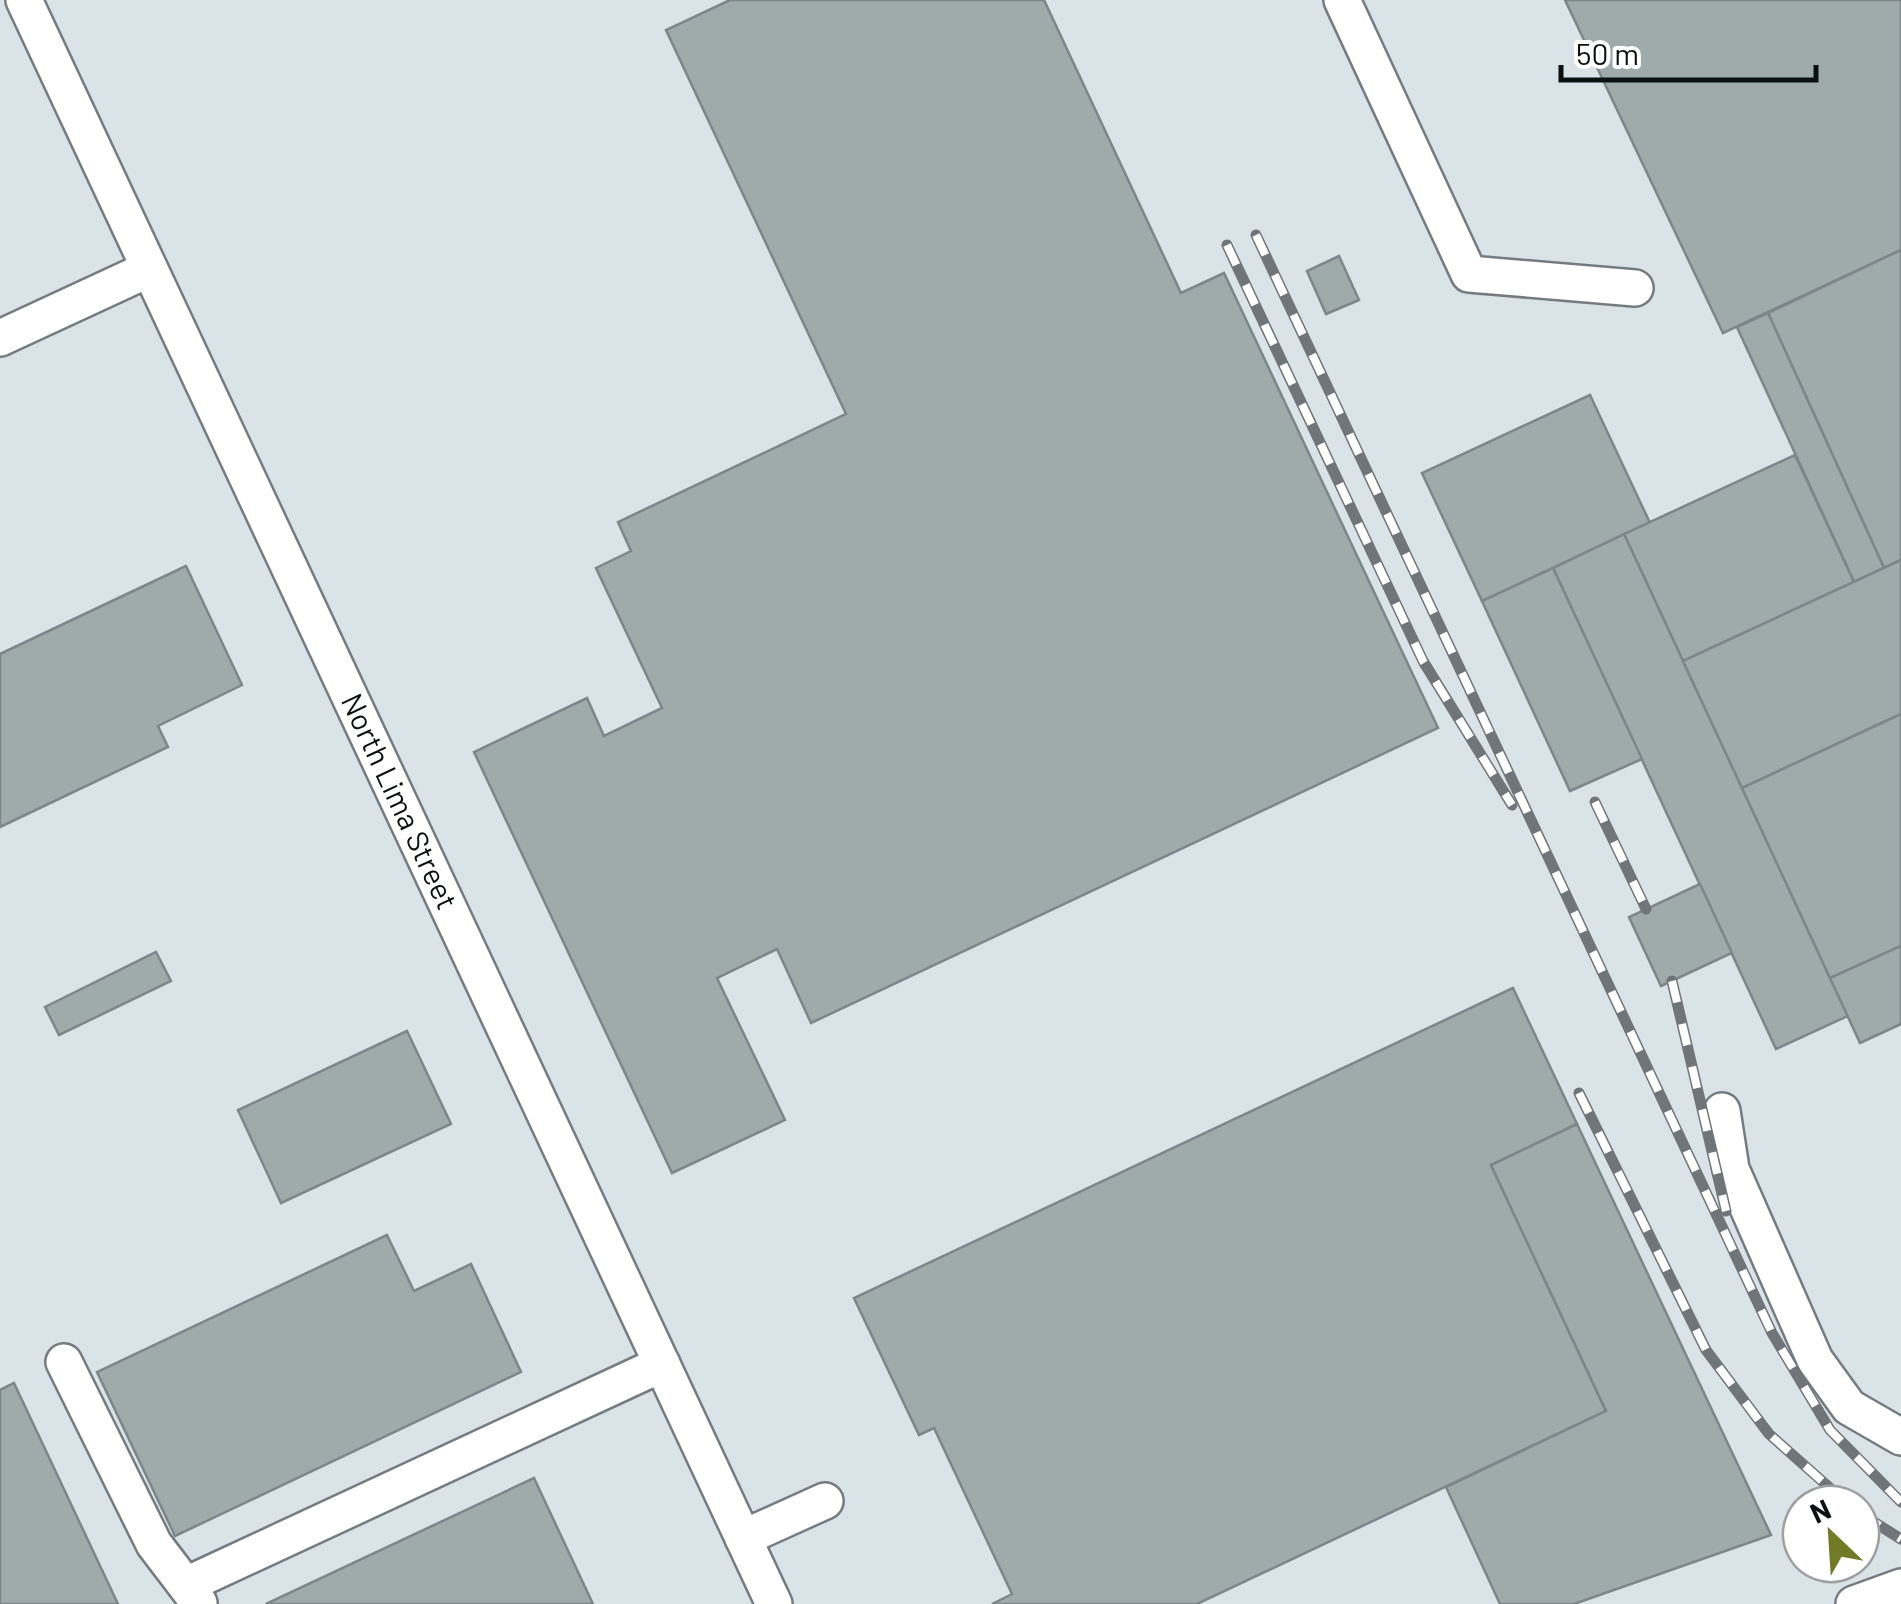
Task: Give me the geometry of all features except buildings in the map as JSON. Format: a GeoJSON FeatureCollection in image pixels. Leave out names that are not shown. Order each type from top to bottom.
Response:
{"type":"FeatureCollection","features":[{"type":"Feature","properties":{"kind":"street","name":"North Lima Street"},"geometry":{"type":"LineString","coordinates":[[24,0],[774,1604]]}},
{"type":"Feature","properties":{"kind":"street"},"geometry":{"type":"LineString","coordinates":[[1342,0],[1469,274],[1635,288]]}},
{"type":"Feature","properties":{"kind":"street"},"geometry":{"type":"LineString","coordinates":[[0,338],[149,268]]}},
{"type":"Feature","properties":{"kind":"street"},"geometry":{"type":"LineString","coordinates":[[1722,1112],[1731,1169],[1814,1360],[1850,1407],[1901,1437]]}},
{"type":"Feature","properties":{"kind":"street"},"geometry":{"type":"LineString","coordinates":[[64,1362],[154,1544],[193,1595],[662,1364]]}},
{"type":"Feature","properties":{"kind":"street"},"geometry":{"type":"LineString","coordinates":[[743,1538],[825,1501]]}},
{"type":"Feature","properties":{"kind":"street"},"geometry":{"type":"LineString","coordinates":[[1854,1604],[1901,1587]]}},
{"type":"Feature","properties":{"kind":"railway"},"geometry":{"type":"LineString","coordinates":[[1256,235],[1772,1333],[1830,1430],[1901,1502]]}},
{"type":"Feature","properties":{"kind":"railway"},"geometry":{"type":"LineString","coordinates":[[1227,245],[1423,661],[1512,805]]}},
{"type":"Feature","properties":{"kind":"railway"},"geometry":{"type":"LineString","coordinates":[[1595,802],[1646,909]]}},
{"type":"Feature","properties":{"kind":"railway"},"geometry":{"type":"LineString","coordinates":[[1672,981],[1726,1211]]}},
{"type":"Feature","properties":{"kind":"railway"},"geometry":{"type":"LineString","coordinates":[[1579,1093],[1706,1350],[1769,1434],[1825,1484]]}},
{"type":"Feature","properties":{"kind":"railway"},"geometry":{"type":"LineString","coordinates":[[1881,1526],[1901,1539]]}}]}
